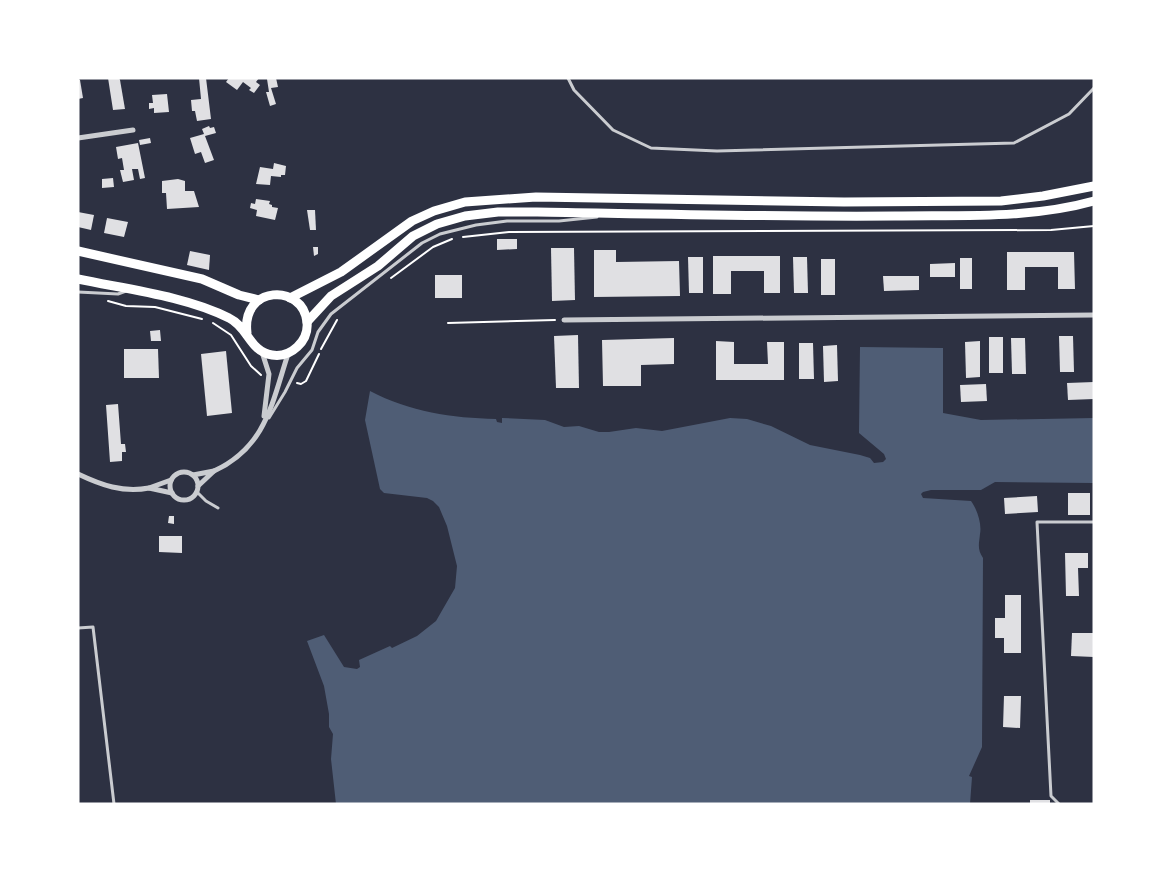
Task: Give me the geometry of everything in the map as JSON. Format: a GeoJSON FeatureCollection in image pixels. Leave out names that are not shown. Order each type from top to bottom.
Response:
{"type":"FeatureCollection","features":[{"type":"Feature","properties":{"kind":"main road"},"geometry":{"type":"LineString","coordinates":[[290,298],[341,272],[412,221],[434,211],[465,202],[536,197],[844,202],[1001,201],[1094,186]]}},
{"type":"Feature","properties":{"kind":"main road"},"geometry":{"type":"LineString","coordinates":[[307,322],[332,296],[378,266],[413,236],[437,224],[465,216],[498,212],[843,216],[1001,215],[1045,211],[1094,201]]}},
{"type":"Feature","properties":{"kind":"main road"},"geometry":{"type":"LineString","coordinates":[[78,251],[202,279],[239,295],[259,300]]}},
{"type":"Feature","properties":{"kind":"main road"},"geometry":{"type":"LineString","coordinates":[[78,279],[191,303],[229,318],[247,333],[255,348],[279,356],[288,354],[300,344],[304,338],[307,322],[302,308],[290,298],[274,294],[259,300],[247,314],[247,333]]}},
{"type":"Feature","properties":{"kind":"street"},"geometry":{"type":"LineString","coordinates":[[78,138],[133,130]]}},
{"type":"Feature","properties":{"kind":"street"},"geometry":{"type":"LineString","coordinates":[[564,320],[1094,315]]}},
{"type":"Feature","properties":{"kind":"street"},"geometry":{"type":"LineString","coordinates":[[262,352],[269,374],[263,427]]}},
{"type":"Feature","properties":{"kind":"street"},"geometry":{"type":"LineString","coordinates":[[78,474],[101,485],[134,491],[171,480],[181,472],[193,475],[214,471],[233,463],[263,427],[288,354]]}},
{"type":"Feature","properties":{"kind":"street"},"geometry":{"type":"LineString","coordinates":[[149,488],[172,492],[178,498],[187,500],[214,471]]}},
{"type":"Feature","properties":{"kind":"street"},"geometry":{"type":"LineString","coordinates":[[193,475],[197,480],[198,489]]}},
{"type":"Feature","properties":{"kind":"street"},"geometry":{"type":"LineString","coordinates":[[171,480],[172,492]]}},
{"type":"Feature","properties":{"kind":"lane"},"geometry":{"type":"LineString","coordinates":[[568,78],[574,90],[613,130],[651,148],[717,151],[1014,143],[1069,114],[1094,87]]}},
{"type":"Feature","properties":{"kind":"lane"},"geometry":{"type":"LineString","coordinates":[[263,427],[285,393],[297,368],[312,350],[318,332],[331,314],[422,243],[440,234],[476,225],[507,221],[559,221],[639,213]]}},
{"type":"Feature","properties":{"kind":"lane"},"geometry":{"type":"LineString","coordinates":[[78,292],[118,294],[130,290]]}},
{"type":"Feature","properties":{"kind":"lane"},"geometry":{"type":"LineString","coordinates":[[198,489],[206,501],[218,508]]}},
{"type":"Feature","properties":{"kind":"lane"},"geometry":{"type":"LineString","coordinates":[[1059,804],[1051,796],[1037,522],[1094,522]]}},
{"type":"Feature","properties":{"kind":"lane"},"geometry":{"type":"LineString","coordinates":[[78,628],[93,627],[114,804]]}},
{"type":"Feature","properties":{"kind":"path"},"geometry":{"type":"LineString","coordinates":[[385,282],[433,247],[454,238],[482,233],[1052,230],[1094,226]]}},
{"type":"Feature","properties":{"kind":"path"},"geometry":{"type":"LineString","coordinates":[[107,301],[126,306],[156,307],[209,320],[231,335],[251,366],[260,375]]}},
{"type":"Feature","properties":{"kind":"path"},"geometry":{"type":"LineString","coordinates":[[294,383],[301,384],[306,381],[333,326],[342,313]]}},
{"type":"Feature","properties":{"kind":"path"},"geometry":{"type":"LineString","coordinates":[[448,323],[564,320]]}},
{"type":"Feature","properties":{"kind":"water"},"geometry":{"type":"Polygon","coordinates":[[[860,347],[943,348],[943,413],[981,420],[1094,418],[1094,483],[995,482],[981,490],[931,490],[921,494],[923,498],[971,501],[980,521],[979,546],[983,558],[982,747],[969,776],[972,777],[970,804],[336,804],[331,759],[333,734],[329,727],[324,686],[307,641],[324,635],[344,667],[357,669],[360,667],[359,660],[417,636],[436,621],[455,588],[457,566],[447,526],[439,507],[433,501],[427,498],[384,493],[380,489],[365,420],[370,391],[400,404],[432,412],[496,419],[497,422],[502,423],[502,418],[545,420],[564,427],[579,426],[599,432],[636,428],[662,431],[730,418],[747,419],[771,426],[810,445],[860,455],[870,458],[874,463],[883,462],[886,459],[884,454],[859,433],[860,347]]]}},
{"type":"Feature","properties":{"kind":"building"},"geometry":{"type":"Polygon","coordinates":[[[108,78],[119,78],[125,109],[113,110],[108,78]]]}},
{"type":"Feature","properties":{"kind":"building"},"geometry":{"type":"Polygon","coordinates":[[[199,78],[206,78],[211,119],[197,121],[195,111],[192,111],[191,100],[201,99],[199,78]]]}},
{"type":"Feature","properties":{"kind":"building"},"geometry":{"type":"Polygon","coordinates":[[[229,78],[259,78],[256,82],[260,85],[254,93],[243,82],[237,90],[226,82],[229,78]]]}},
{"type":"Feature","properties":{"kind":"building"},"geometry":{"type":"Polygon","coordinates":[[[276,78],[278,87],[271,88],[276,104],[270,106],[266,92],[269,92],[267,79],[276,78]]]}},
{"type":"Feature","properties":{"kind":"building"},"geometry":{"type":"Polygon","coordinates":[[[78,80],[80,80],[83,98],[78,99],[78,80]]]}},
{"type":"Feature","properties":{"kind":"building"},"geometry":{"type":"Polygon","coordinates":[[[167,94],[169,112],[154,113],[154,108],[149,109],[149,103],[153,103],[152,95],[167,94]]]}},
{"type":"Feature","properties":{"kind":"building"},"geometry":{"type":"Polygon","coordinates":[[[209,126],[214,127],[216,133],[205,136],[214,160],[205,163],[201,152],[195,154],[190,138],[204,134],[202,129],[209,126]]]}},
{"type":"Feature","properties":{"kind":"building"},"geometry":{"type":"Polygon","coordinates":[[[150,138],[151,143],[140,145],[139,140],[150,138]]]}},
{"type":"Feature","properties":{"kind":"building"},"geometry":{"type":"Polygon","coordinates":[[[138,143],[145,178],[140,179],[138,169],[132,169],[134,180],[123,182],[120,170],[124,170],[122,158],[118,159],[116,147],[138,143]]]}},
{"type":"Feature","properties":{"kind":"building"},"geometry":{"type":"Polygon","coordinates":[[[274,163],[286,166],[285,175],[271,176],[270,185],[256,184],[260,167],[273,169],[274,163]]]}},
{"type":"Feature","properties":{"kind":"building"},"geometry":{"type":"Polygon","coordinates":[[[113,178],[114,187],[102,188],[102,179],[113,178]]]}},
{"type":"Feature","properties":{"kind":"building"},"geometry":{"type":"Polygon","coordinates":[[[178,179],[185,181],[185,191],[194,191],[199,207],[167,209],[166,193],[162,193],[162,181],[178,179]]]}},
{"type":"Feature","properties":{"kind":"building"},"geometry":{"type":"Polygon","coordinates":[[[256,199],[270,201],[269,204],[272,207],[278,208],[275,220],[256,216],[257,210],[250,208],[251,203],[255,204],[256,199]]]}},
{"type":"Feature","properties":{"kind":"building"},"geometry":{"type":"Polygon","coordinates":[[[307,210],[315,210],[316,230],[310,230],[307,210]]]}},
{"type":"Feature","properties":{"kind":"building"},"geometry":{"type":"Polygon","coordinates":[[[78,212],[94,215],[91,230],[78,227],[78,212]]]}},
{"type":"Feature","properties":{"kind":"building"},"geometry":{"type":"Polygon","coordinates":[[[107,218],[128,222],[124,237],[104,233],[107,218]]]}},
{"type":"Feature","properties":{"kind":"building"},"geometry":{"type":"Polygon","coordinates":[[[497,239],[517,239],[517,249],[497,250],[497,239]]]}},
{"type":"Feature","properties":{"kind":"building"},"geometry":{"type":"Polygon","coordinates":[[[313,247],[318,247],[318,254],[314,256],[313,247]]]}},
{"type":"Feature","properties":{"kind":"building"},"geometry":{"type":"Polygon","coordinates":[[[551,248],[574,248],[575,300],[552,301],[551,248]]]}},
{"type":"Feature","properties":{"kind":"building"},"geometry":{"type":"Polygon","coordinates":[[[594,250],[616,250],[616,262],[679,261],[680,296],[594,297],[594,250]]]}},
{"type":"Feature","properties":{"kind":"building"},"geometry":{"type":"Polygon","coordinates":[[[190,251],[210,255],[209,270],[187,265],[190,251]]]}},
{"type":"Feature","properties":{"kind":"building"},"geometry":{"type":"Polygon","coordinates":[[[1007,252],[1074,252],[1075,289],[1058,289],[1058,267],[1025,267],[1025,290],[1007,290],[1007,252]]]}},
{"type":"Feature","properties":{"kind":"building"},"geometry":{"type":"Polygon","coordinates":[[[713,256],[780,256],[780,293],[764,293],[764,271],[731,271],[731,294],[713,294],[713,256]]]}},
{"type":"Feature","properties":{"kind":"building"},"geometry":{"type":"Polygon","coordinates":[[[688,257],[703,257],[703,293],[689,293],[688,257]]]}},
{"type":"Feature","properties":{"kind":"building"},"geometry":{"type":"Polygon","coordinates":[[[793,257],[807,257],[808,293],[794,293],[793,257]]]}},
{"type":"Feature","properties":{"kind":"building"},"geometry":{"type":"Polygon","coordinates":[[[960,258],[972,258],[972,289],[960,289],[960,258]]]}},
{"type":"Feature","properties":{"kind":"building"},"geometry":{"type":"Polygon","coordinates":[[[821,259],[835,259],[835,295],[821,295],[821,259]]]}},
{"type":"Feature","properties":{"kind":"building"},"geometry":{"type":"Polygon","coordinates":[[[955,263],[955,277],[930,277],[930,264],[955,263]]]}},
{"type":"Feature","properties":{"kind":"building"},"geometry":{"type":"Polygon","coordinates":[[[435,275],[462,275],[462,298],[435,298],[435,275]]]}},
{"type":"Feature","properties":{"kind":"building"},"geometry":{"type":"Polygon","coordinates":[[[883,276],[919,276],[919,290],[884,291],[883,276]]]}},
{"type":"Feature","properties":{"kind":"building"},"geometry":{"type":"Polygon","coordinates":[[[160,330],[161,341],[151,341],[150,331],[160,330]]]}},
{"type":"Feature","properties":{"kind":"building"},"geometry":{"type":"Polygon","coordinates":[[[578,335],[579,388],[556,388],[554,336],[578,335]]]}},
{"type":"Feature","properties":{"kind":"building"},"geometry":{"type":"Polygon","coordinates":[[[1059,336],[1073,336],[1074,372],[1060,372],[1059,336]]]}},
{"type":"Feature","properties":{"kind":"building"},"geometry":{"type":"Polygon","coordinates":[[[989,337],[1003,337],[1003,373],[989,373],[989,337]]]}},
{"type":"Feature","properties":{"kind":"building"},"geometry":{"type":"Polygon","coordinates":[[[674,338],[674,364],[641,365],[641,386],[603,386],[602,340],[674,338]]]}},
{"type":"Feature","properties":{"kind":"building"},"geometry":{"type":"Polygon","coordinates":[[[1011,338],[1025,338],[1026,374],[1012,374],[1011,338]]]}},
{"type":"Feature","properties":{"kind":"building"},"geometry":{"type":"Polygon","coordinates":[[[716,341],[734,342],[734,364],[768,364],[767,342],[784,342],[784,380],[716,380],[716,341]]]}},
{"type":"Feature","properties":{"kind":"building"},"geometry":{"type":"Polygon","coordinates":[[[980,341],[980,377],[966,378],[965,342],[980,341]]]}},
{"type":"Feature","properties":{"kind":"building"},"geometry":{"type":"Polygon","coordinates":[[[799,343],[813,343],[814,379],[799,379],[799,343]]]}},
{"type":"Feature","properties":{"kind":"building"},"geometry":{"type":"Polygon","coordinates":[[[837,345],[838,381],[824,382],[823,346],[837,345]]]}},
{"type":"Feature","properties":{"kind":"building"},"geometry":{"type":"Polygon","coordinates":[[[124,349],[158,349],[159,378],[124,378],[124,349]]]}},
{"type":"Feature","properties":{"kind":"building"},"geometry":{"type":"Polygon","coordinates":[[[226,351],[232,413],[207,416],[201,354],[226,351]]]}},
{"type":"Feature","properties":{"kind":"building"},"geometry":{"type":"Polygon","coordinates":[[[1094,382],[1094,399],[1068,400],[1067,383],[1094,382]]]}},
{"type":"Feature","properties":{"kind":"building"},"geometry":{"type":"Polygon","coordinates":[[[986,384],[987,401],[961,402],[960,385],[986,384]]]}},
{"type":"Feature","properties":{"kind":"building"},"geometry":{"type":"Polygon","coordinates":[[[118,404],[121,444],[125,444],[126,452],[122,452],[122,461],[110,462],[106,405],[118,404]]]}},
{"type":"Feature","properties":{"kind":"building"},"geometry":{"type":"Polygon","coordinates":[[[1068,493],[1090,493],[1090,515],[1068,515],[1068,493]]]}},
{"type":"Feature","properties":{"kind":"building"},"geometry":{"type":"Polygon","coordinates":[[[1037,496],[1038,512],[1005,514],[1004,498],[1037,496]]]}},
{"type":"Feature","properties":{"kind":"building"},"geometry":{"type":"Polygon","coordinates":[[[169,516],[174,516],[174,524],[168,523],[169,516]]]}},
{"type":"Feature","properties":{"kind":"building"},"geometry":{"type":"Polygon","coordinates":[[[159,536],[182,536],[182,553],[159,552],[159,536]]]}},
{"type":"Feature","properties":{"kind":"building"},"geometry":{"type":"Polygon","coordinates":[[[1065,553],[1088,553],[1088,568],[1078,568],[1079,596],[1066,596],[1065,553]]]}},
{"type":"Feature","properties":{"kind":"building"},"geometry":{"type":"Polygon","coordinates":[[[1005,595],[1021,595],[1021,653],[1004,653],[1004,638],[995,638],[995,618],[1005,618],[1005,595]]]}},
{"type":"Feature","properties":{"kind":"building"},"geometry":{"type":"Polygon","coordinates":[[[1072,633],[1094,633],[1094,657],[1071,656],[1072,633]]]}},
{"type":"Feature","properties":{"kind":"building"},"geometry":{"type":"Polygon","coordinates":[[[1004,696],[1021,696],[1020,728],[1003,727],[1004,696]]]}},
{"type":"Feature","properties":{"kind":"building"},"geometry":{"type":"Polygon","coordinates":[[[1030,800],[1050,800],[1050,804],[1030,804],[1030,800]]]}}]}
